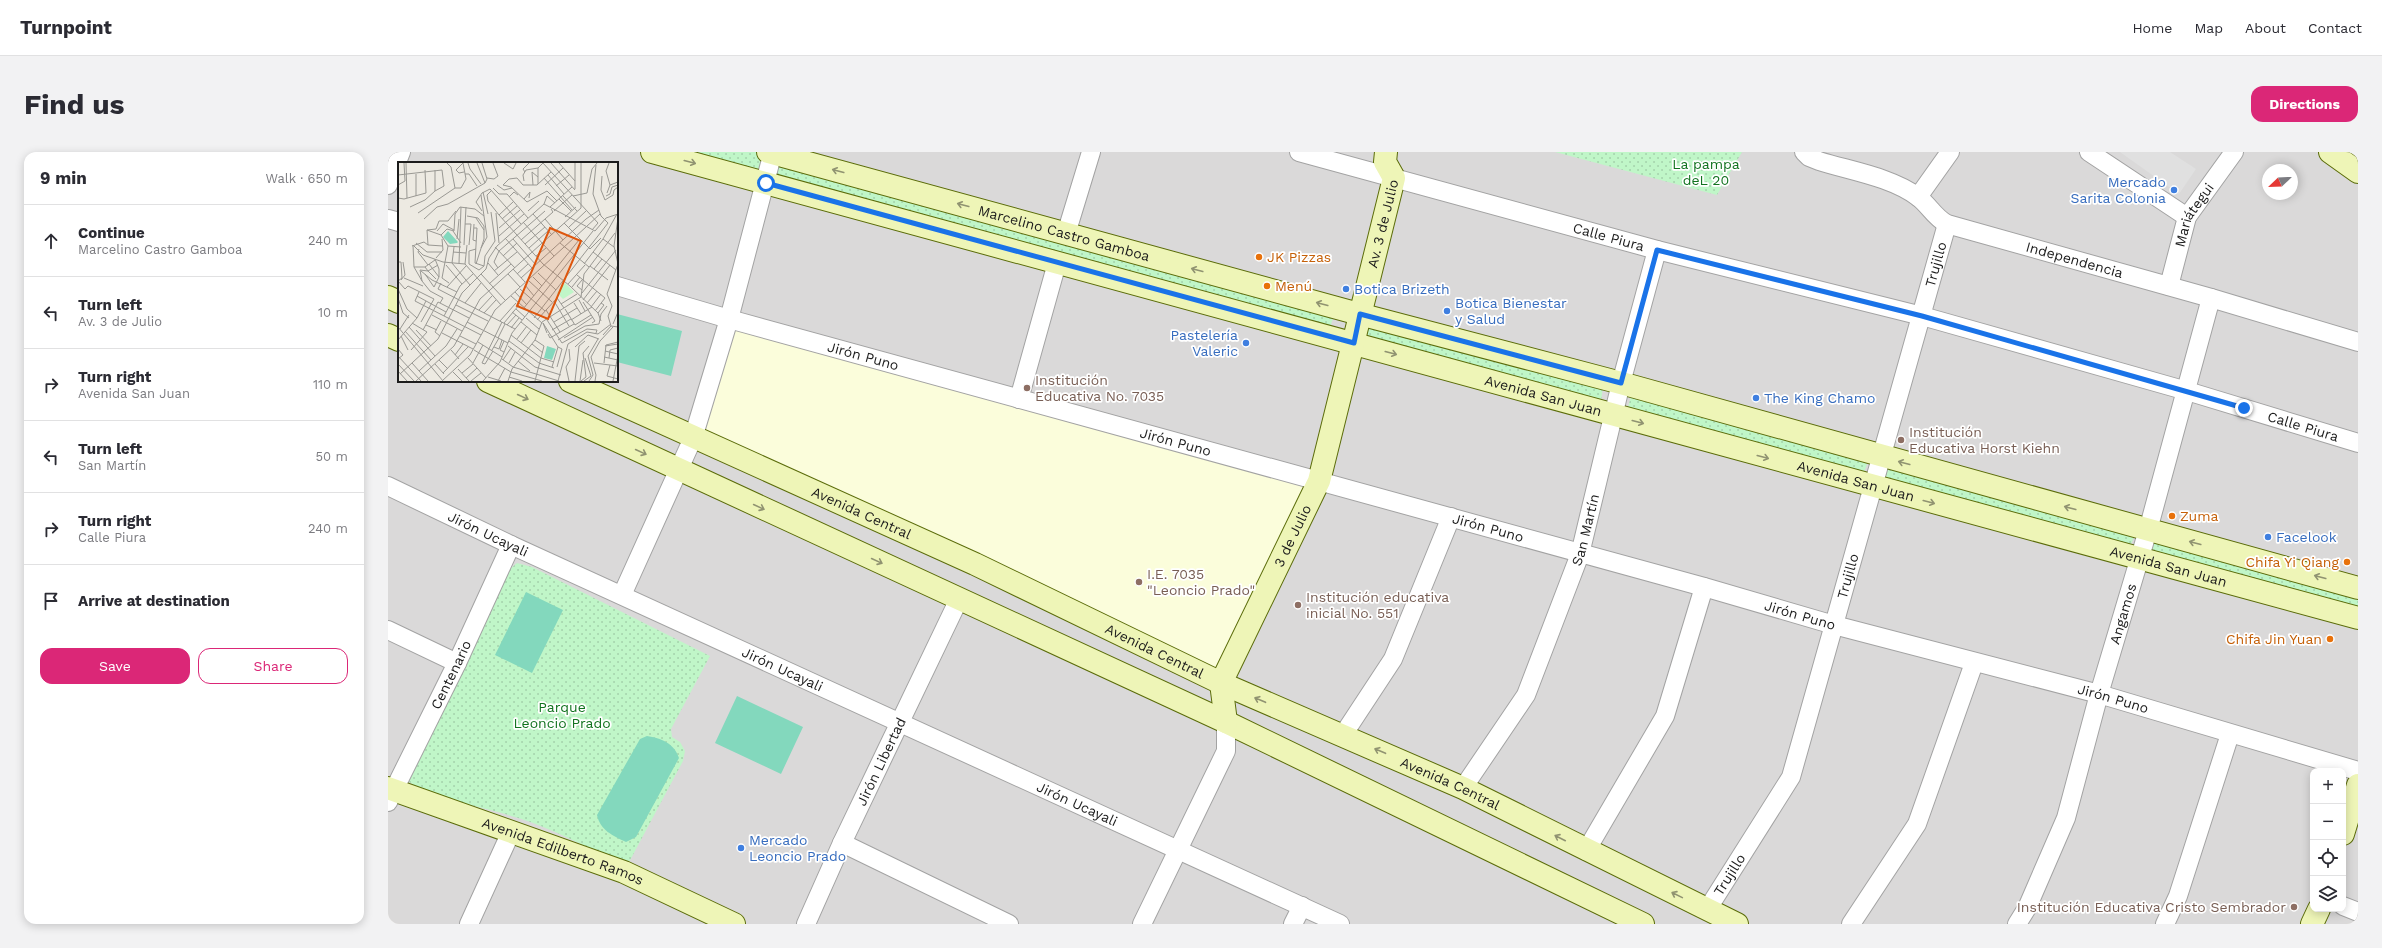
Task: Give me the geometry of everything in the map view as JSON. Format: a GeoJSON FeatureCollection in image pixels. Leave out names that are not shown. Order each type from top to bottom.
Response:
{"type":"FeatureCollection","features":[{"type":"Feature","properties":{"kind":"main road"},"geometry":{"type":"LineString","coordinates":[[652,152],[1354,343]]}},
{"type":"Feature","properties":{"kind":"main road","name":"Marcelino Castro Gamboa"},"geometry":{"type":"LineString","coordinates":[[772,152],[1360,314]]}},
{"type":"Feature","properties":{"kind":"main road","name":"Av. 3 de Julio"},"geometry":{"type":"LineString","coordinates":[[1354,343],[1394,178],[1385,162],[1386,152]]}},
{"type":"Feature","properties":{"kind":"main road"},"geometry":{"type":"LineString","coordinates":[[2330,152],[2358,172]]}},
{"type":"Feature","properties":{"kind":"main road"},"geometry":{"type":"LineString","coordinates":[[388,297],[398,302]]}},
{"type":"Feature","properties":{"kind":"main road"},"geometry":{"type":"LineString","coordinates":[[1360,314],[1621,383],[2358,588]]}},
{"type":"Feature","properties":{"kind":"main road"},"geometry":{"type":"LineString","coordinates":[[388,335],[398,340]]}},
{"type":"Feature","properties":{"kind":"main road","name":"Avenida San Juan"},"geometry":{"type":"LineString","coordinates":[[1354,343],[1872,487],[2358,618]]}},
{"type":"Feature","properties":{"kind":"main road","name":"3 de Julio"},"geometry":{"type":"LineString","coordinates":[[1222,683],[1319,481],[1354,343]]}},
{"type":"Feature","properties":{"kind":"main road"},"geometry":{"type":"LineString","coordinates":[[490,382],[1226,722],[1643,924]]}},
{"type":"Feature","properties":{"kind":"main road","name":"Avenida Central"},"geometry":{"type":"LineString","coordinates":[[572,382],[693,438],[975,564],[1222,683],[1463,788],[1586,851],[1737,924]]}},
{"type":"Feature","properties":{"kind":"main road"},"geometry":{"type":"LineString","coordinates":[[1222,683],[1226,722]]}},
{"type":"Feature","properties":{"kind":"main road"},"geometry":{"type":"LineString","coordinates":[[2346,824],[2358,785]]}},
{"type":"Feature","properties":{"kind":"main road","name":"Avenida Edilberto Ramos"},"geometry":{"type":"LineString","coordinates":[[390,794],[511,832],[624,872],[734,924]]}},
{"type":"Feature","properties":{"kind":"main road"},"geometry":{"type":"LineString","coordinates":[[2312,924],[2317,912]]}},
{"type":"Feature","properties":{"kind":"street"},"geometry":{"type":"LineString","coordinates":[[388,185],[401,152]]}},
{"type":"Feature","properties":{"kind":"street"},"geometry":{"type":"LineString","coordinates":[[622,596],[693,438],[729,319],[766,183],[772,152]]}},
{"type":"Feature","properties":{"kind":"street"},"geometry":{"type":"LineString","coordinates":[[1066,234],[1091,152]]}},
{"type":"Feature","properties":{"kind":"street","name":"Calle Piura"},"geometry":{"type":"LineString","coordinates":[[1299,152],[1657,250],[1922,316],[2186,391],[2358,443]]}},
{"type":"Feature","properties":{"kind":"street","name":"Independencia"},"geometry":{"type":"LineString","coordinates":[[1804,152],[1809,157],[1819,161],[1890,183],[1918,197],[1936,218],[1947,224],[2211,298],[2358,342]]}},
{"type":"Feature","properties":{"kind":"street"},"geometry":{"type":"LineString","coordinates":[[1918,197],[1950,152]]}},
{"type":"Feature","properties":{"kind":"street"},"geometry":{"type":"LineString","coordinates":[[2089,152],[2187,217]]}},
{"type":"Feature","properties":{"kind":"street","name":"Mariátegui"},"geometry":{"type":"LineString","coordinates":[[2169,286],[2187,217],[2234,152]]}},
{"type":"Feature","properties":{"kind":"street"},"geometry":{"type":"LineString","coordinates":[[388,219],[398,222]]}},
{"type":"Feature","properties":{"kind":"street","name":"Trujillo"},"geometry":{"type":"LineString","coordinates":[[1707,910],[1790,776],[1947,224]]}},
{"type":"Feature","properties":{"kind":"street","name":"San Martín"},"geometry":{"type":"LineString","coordinates":[[1463,788],[1526,695],[1580,554],[1621,383],[1657,250]]}},
{"type":"Feature","properties":{"kind":"street"},"geometry":{"type":"LineString","coordinates":[[1020,398],[1057,263]]}},
{"type":"Feature","properties":{"kind":"street","name":"Jirón Puno"},"geometry":{"type":"LineString","coordinates":[[618,286],[729,319],[1704,587],[1834,625],[1974,663],[2099,694],[2358,771]]}},
{"type":"Feature","properties":{"kind":"street","name":"Angamos"},"geometry":{"type":"LineString","coordinates":[[2017,924],[2027,908],[2066,818],[2099,694],[2148,530],[2211,298]]}},
{"type":"Feature","properties":{"kind":"street","name":"Jirón Ucayali"},"geometry":{"type":"LineString","coordinates":[[388,486],[511,545],[1340,924]]}},
{"type":"Feature","properties":{"kind":"street"},"geometry":{"type":"LineString","coordinates":[[1343,735],[1393,658],[1451,517]]}},
{"type":"Feature","properties":{"kind":"street","name":"Centenario"},"geometry":{"type":"LineString","coordinates":[[390,794],[457,663],[511,545]]}},
{"type":"Feature","properties":{"kind":"street"},"geometry":{"type":"LineString","coordinates":[[1586,851],[1665,716],[1704,587]]}},
{"type":"Feature","properties":{"kind":"street","name":"Jirón Libertad"},"geometry":{"type":"LineString","coordinates":[[806,924],[842,843],[959,599]]}},
{"type":"Feature","properties":{"kind":"street"},"geometry":{"type":"LineString","coordinates":[[388,630],[457,663]]}},
{"type":"Feature","properties":{"kind":"street"},"geometry":{"type":"LineString","coordinates":[[1851,924],[1917,824],[1974,663]]}},
{"type":"Feature","properties":{"kind":"street"},"geometry":{"type":"LineString","coordinates":[[1142,924],[1226,751],[1226,722]]}},
{"type":"Feature","properties":{"kind":"street"},"geometry":{"type":"LineString","coordinates":[[2165,924],[2178,896],[2230,734]]}},
{"type":"Feature","properties":{"kind":"street"},"geometry":{"type":"LineString","coordinates":[[469,924],[511,832]]}},
{"type":"Feature","properties":{"kind":"street"},"geometry":{"type":"LineString","coordinates":[[842,843],[1009,924]]}},
{"type":"Feature","properties":{"kind":"street"},"geometry":{"type":"LineString","coordinates":[[1293,924],[1302,906]]}},
{"type":"Feature","properties":{"kind":"street"},"geometry":{"type":"LineString","coordinates":[[2346,907],[2358,912]]}},
{"type":"Feature","properties":{"kind":"shaded area"},"geometry":{"type":"Polygon","coordinates":[[[388,152],[2358,152],[2358,924],[388,924],[388,152]]]}},
{"type":"Feature","properties":{"kind":"shaded area"},"geometry":{"type":"Polygon","coordinates":[[[2120,152],[2170,152],[2196,169],[2179,194],[2120,152]]]}},
{"type":"Feature","properties":{"kind":"shaded area","name":"I.E. 7035 \"Leoncio Prado\""},"geometry":{"type":"Polygon","coordinates":[[[732,320],[1319,481],[1221,683],[695,435],[732,320]]]}},
{"type":"Feature","properties":{"kind":"green space"},"geometry":{"type":"Polygon","coordinates":[[[672,152],[756,152],[765,155],[764,174],[672,152]]]}},
{"type":"Feature","properties":{"kind":"green space","name":"La pampa deL 20"},"geometry":{"type":"Polygon","coordinates":[[[1555,152],[1742,152],[1717,195],[1555,152]]]}},
{"type":"Feature","properties":{"kind":"green space"},"geometry":{"type":"Polygon","coordinates":[[[777,162],[1333,318],[1330,328],[773,174],[777,162]]]}},
{"type":"Feature","properties":{"kind":"green space"},"geometry":{"type":"Polygon","coordinates":[[[618,314],[682,331],[671,376],[618,362],[618,314]]]}},
{"type":"Feature","properties":{"kind":"green space"},"geometry":{"type":"Polygon","coordinates":[[[1370,323],[1603,386],[1601,402],[1375,341],[1367,334],[1370,323]]]}},
{"type":"Feature","properties":{"kind":"green space"},"geometry":{"type":"Polygon","coordinates":[[[1631,396],[1866,461],[1867,464],[1863,475],[1631,411],[1628,407],[1631,396]]]}},
{"type":"Feature","properties":{"kind":"green space"},"geometry":{"type":"Polygon","coordinates":[[[1884,467],[2134,537],[2130,547],[1886,485],[1881,470],[1884,467]]]}},
{"type":"Feature","properties":{"kind":"green space"},"geometry":{"type":"Polygon","coordinates":[[[2151,538],[2358,592],[2358,610],[2151,552],[2151,538]]]}},
{"type":"Feature","properties":{"kind":"green space","name":"Parque Leoncio Prado"},"geometry":{"type":"Polygon","coordinates":[[[517,563],[532,567],[710,656],[671,729],[672,737],[680,742],[685,751],[683,761],[627,866],[569,838],[533,823],[438,795],[407,781],[509,570],[517,563]]]}},
{"type":"Feature","properties":{"kind":"green space"},"geometry":{"type":"Polygon","coordinates":[[[526,592],[563,610],[532,673],[495,655],[526,592]]]}},
{"type":"Feature","properties":{"kind":"green space"},"geometry":{"type":"Polygon","coordinates":[[[737,696],[803,727],[781,774],[715,743],[737,696]]]}},
{"type":"Feature","properties":{"kind":"green space"},"geometry":{"type":"Polygon","coordinates":[[[647,736],[666,742],[674,749],[679,758],[636,837],[626,842],[604,829],[597,815],[640,739],[647,736]]]}},
{"type":"Feature","properties":{"kind":"place","name":"Mercado Sarita Colonia"},"geometry":{"type":"Point","coordinates":[2174,190]}},
{"type":"Feature","properties":{"kind":"place","name":"JK Pizzas"},"geometry":{"type":"Point","coordinates":[1259,257]}},
{"type":"Feature","properties":{"kind":"place","name":"Menú"},"geometry":{"type":"Point","coordinates":[1267,286]}},
{"type":"Feature","properties":{"kind":"place","name":"Botica Brizeth"},"geometry":{"type":"Point","coordinates":[1346,289]}},
{"type":"Feature","properties":{"kind":"place","name":"Botica Bienestar y Salud"},"geometry":{"type":"Point","coordinates":[1447,311]}},
{"type":"Feature","properties":{"kind":"place","name":"Pastelería Valeric"},"geometry":{"type":"Point","coordinates":[1246,343]}},
{"type":"Feature","properties":{"kind":"place","name":"Institución Educativa No. 7035"},"geometry":{"type":"Point","coordinates":[1027,388]}},
{"type":"Feature","properties":{"kind":"place","name":"The King Chamo"},"geometry":{"type":"Point","coordinates":[1756,398]}},
{"type":"Feature","properties":{"kind":"place","name":"Institución Educativa Horst Kiehn"},"geometry":{"type":"Point","coordinates":[1901,440]}},
{"type":"Feature","properties":{"kind":"place","name":"Zuma"},"geometry":{"type":"Point","coordinates":[2172,516]}},
{"type":"Feature","properties":{"kind":"place","name":"Facelook"},"geometry":{"type":"Point","coordinates":[2268,537]}},
{"type":"Feature","properties":{"kind":"place","name":"Chifa Yi Qiang"},"geometry":{"type":"Point","coordinates":[2347,562]}},
{"type":"Feature","properties":{"kind":"place","name":"I.E. 7035 \"Leoncio Prado\""},"geometry":{"type":"Point","coordinates":[1139,582]}},
{"type":"Feature","properties":{"kind":"place","name":"Institución educativa inicial No. 551"},"geometry":{"type":"Point","coordinates":[1298,605]}},
{"type":"Feature","properties":{"kind":"place","name":"Chifa Jin Yuan"},"geometry":{"type":"Point","coordinates":[2330,639]}},
{"type":"Feature","properties":{"kind":"place","name":"Mercado Leoncio Prado"},"geometry":{"type":"Point","coordinates":[741,848]}},
{"type":"Feature","properties":{"kind":"place","name":"Institución Educativa Cristo Sembrador"},"geometry":{"type":"Point","coordinates":[2294,907]}},
{"type":"Feature","properties":{"kind":"route"},"geometry":{"type":"LineString","coordinates":[[766,183],[1354,343],[1360,314],[1621,383],[1657,250],[1922,316],[2244,408]]}}]}
